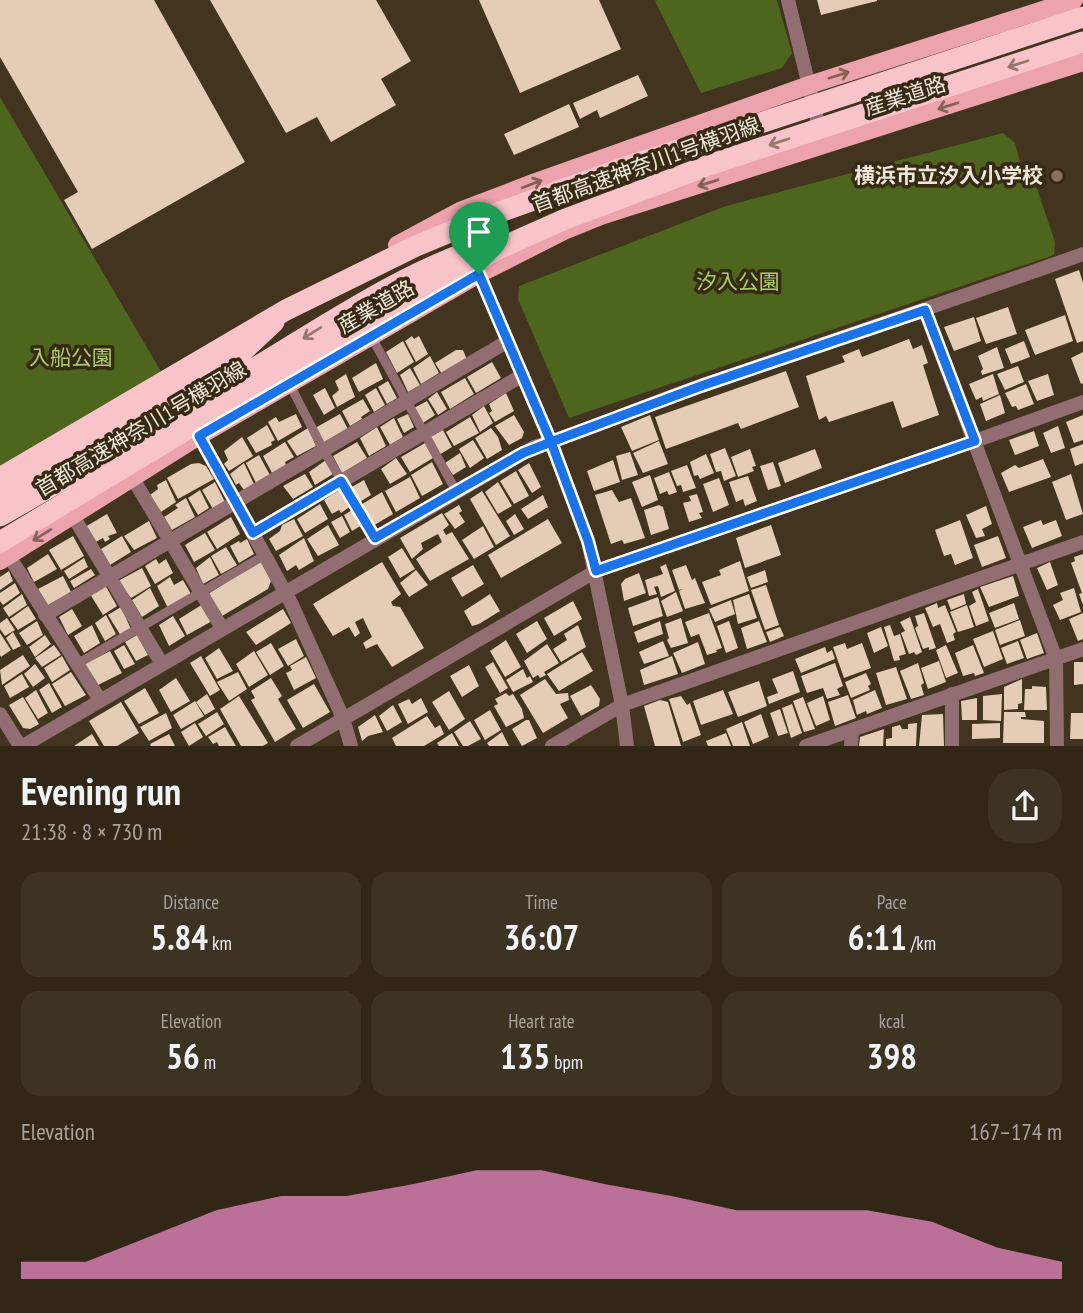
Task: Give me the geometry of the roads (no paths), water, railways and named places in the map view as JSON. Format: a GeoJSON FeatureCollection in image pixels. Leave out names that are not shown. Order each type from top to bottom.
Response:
{"type":"FeatureCollection","features":[{"type":"Feature","properties":{"kind":"highway","name":"首都高速神奈川1号横羽線"},"geometry":{"type":"LineString","coordinates":[[0,476],[286,310],[416,246],[623,168],[1083,18]]}},
{"type":"Feature","properties":{"kind":"highway","name":"首都高速神奈川1号横羽線"},"geometry":{"type":"LineString","coordinates":[[3,553],[375,316],[498,249],[563,220],[709,165],[1083,42]]}},
{"type":"Feature","properties":{"kind":"highway"},"geometry":{"type":"LineString","coordinates":[[0,516],[339,316],[417,275],[495,243],[601,216]]}},
{"type":"Feature","properties":{"kind":"highway"},"geometry":{"type":"LineString","coordinates":[[0,499],[217,371],[254,342],[297,299]]}},
{"type":"Feature","properties":{"kind":"main road","name":"産業道路"},"geometry":{"type":"LineString","coordinates":[[0,476],[163,376],[297,299],[460,211],[809,85],[1074,0]]}},
{"type":"Feature","properties":{"kind":"main road","name":"産業道路"},"geometry":{"type":"LineString","coordinates":[[3,553],[73,516],[199,436],[479,274],[564,231],[601,216],[824,147],[1083,62]]}},
{"type":"Feature","properties":{"kind":"street"},"geometry":{"type":"LineString","coordinates":[[788,0],[824,147]]}},
{"type":"Feature","properties":{"kind":"street"},"geometry":{"type":"LineString","coordinates":[[0,714],[22,746],[523,453],[701,386],[1083,254]]}},
{"type":"Feature","properties":{"kind":"street"},"geometry":{"type":"LineString","coordinates":[[479,274],[551,442],[588,541],[622,705],[626,746]]}},
{"type":"Feature","properties":{"kind":"street"},"geometry":{"type":"LineString","coordinates":[[925,310],[1056,659],[1057,746]]}},
{"type":"Feature","properties":{"kind":"street"},"geometry":{"type":"LineString","coordinates":[[45,615],[508,341]]}},
{"type":"Feature","properties":{"kind":"street"},"geometry":{"type":"LineString","coordinates":[[253,533],[523,375]]}},
{"type":"Feature","properties":{"kind":"street"},"geometry":{"type":"LineString","coordinates":[[297,746],[596,571],[1083,402]]}},
{"type":"Feature","properties":{"kind":"street"},"geometry":{"type":"LineString","coordinates":[[199,436],[286,592],[343,718],[351,746]]}},
{"type":"Feature","properties":{"kind":"street"},"geometry":{"type":"LineString","coordinates":[[132,477],[222,628]]}},
{"type":"Feature","properties":{"kind":"street"},"geometry":{"type":"LineString","coordinates":[[73,516],[162,664]]}},
{"type":"Feature","properties":{"kind":"street"},"geometry":{"type":"LineString","coordinates":[[552,746],[622,705],[1083,542]]}},
{"type":"Feature","properties":{"kind":"street"},"geometry":{"type":"LineString","coordinates":[[3,553],[100,700]]}},
{"type":"Feature","properties":{"kind":"street"},"geometry":{"type":"LineString","coordinates":[[806,746],[1083,649]]}},
{"type":"Feature","properties":{"kind":"street"},"geometry":{"type":"LineString","coordinates":[[951,694],[952,746]]}},
{"type":"Feature","properties":{"kind":"street"},"geometry":{"type":"LineString","coordinates":[[851,746],[852,730]]}},
{"type":"Feature","properties":{"kind":"lane"},"geometry":{"type":"LineString","coordinates":[[371,336],[456,491]]}},
{"type":"Feature","properties":{"kind":"lane"},"geometry":{"type":"LineString","coordinates":[[290,385],[324,451],[375,538]]}},
{"type":"Feature","properties":{"kind":"lane"},"geometry":{"type":"LineString","coordinates":[[77,664],[265,555]]}},
{"type":"Feature","properties":{"kind":"place","name":"横浜市立汐入小学校"},"geometry":{"type":"Point","coordinates":[1057,176]}},
{"type":"Feature","properties":{"kind":"park label","name":"汐入公園"},"geometry":{"type":"Point","coordinates":[738,282]}},
{"type":"Feature","properties":{"kind":"park label","name":"入船公園"},"geometry":{"type":"Point","coordinates":[71,358]}}]}
